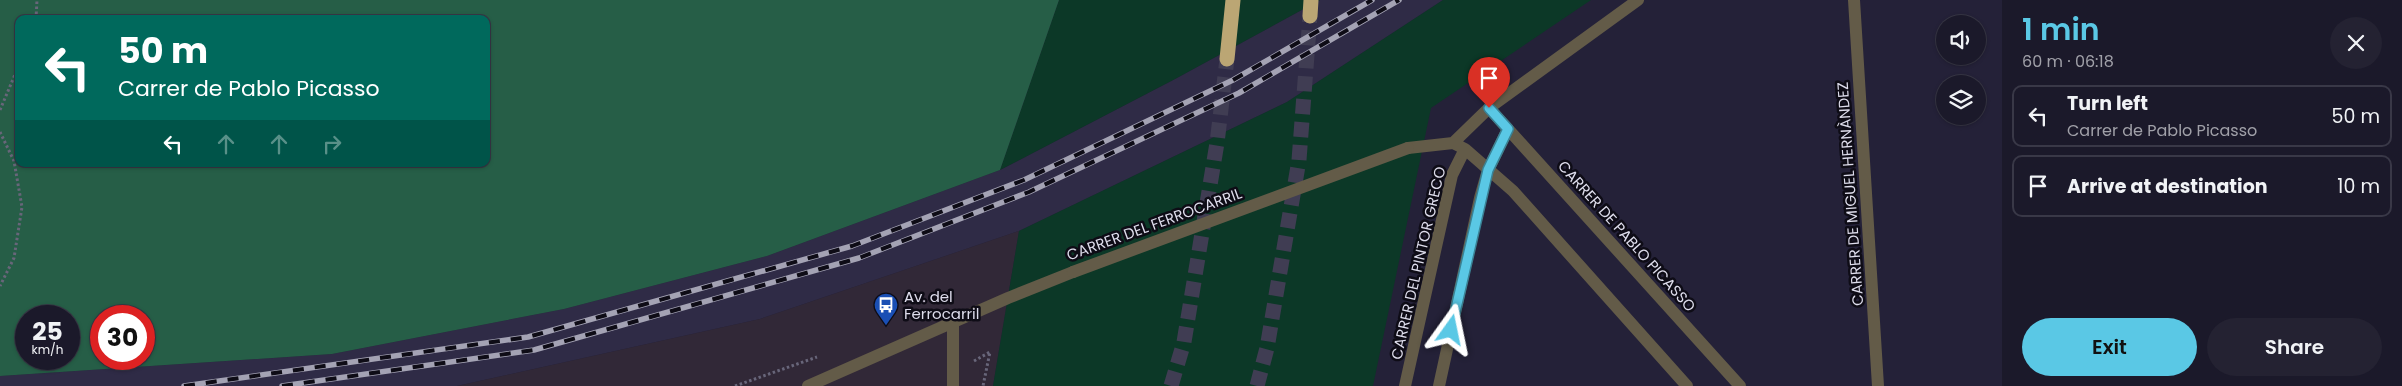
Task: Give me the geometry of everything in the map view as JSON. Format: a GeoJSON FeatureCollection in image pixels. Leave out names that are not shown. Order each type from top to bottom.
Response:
{"type":"FeatureCollection","features":[{"type":"Feature","properties":{"kind":"highway"},"geometry":{"type":"LineString","coordinates":[[1228,59],[1233,0]]}},
{"type":"Feature","properties":{"kind":"highway"},"geometry":{"type":"LineString","coordinates":[[1310,16],[1311,0]]}},
{"type":"Feature","properties":{"kind":"street"},"geometry":{"type":"LineString","coordinates":[[1638,0],[1489,108],[1453,143],[1465,149],[1514,191],[1687,386]]}},
{"type":"Feature","properties":{"kind":"street","name":"CARRER DE MIGUEL HERNÀNDEZ"},"geometry":{"type":"LineString","coordinates":[[1854,0],[1878,386]]}},
{"type":"Feature","properties":{"kind":"street","name":"CARRER DE PABLO PICASSO"},"geometry":{"type":"LineString","coordinates":[[1489,108],[1740,386]]}},
{"type":"Feature","properties":{"kind":"street"},"geometry":{"type":"LineString","coordinates":[[1439,386],[1488,170],[1508,129]]}},
{"type":"Feature","properties":{"kind":"street","name":"CARRER DEL FERROCARRIL"},"geometry":{"type":"LineString","coordinates":[[808,386],[1073,272],[1408,148],[1453,143]]}},
{"type":"Feature","properties":{"kind":"street","name":"CARRER DEL PINTOR GRECO"},"geometry":{"type":"LineString","coordinates":[[1406,386],[1452,175],[1465,149]]}},
{"type":"Feature","properties":{"kind":"street"},"geometry":{"type":"LineString","coordinates":[[953,322],[953,386]]}},
{"type":"Feature","properties":{"kind":"path"},"geometry":{"type":"LineString","coordinates":[[36,15],[37,0]]}},
{"type":"Feature","properties":{"kind":"path"},"geometry":{"type":"LineString","coordinates":[[0,110],[15,74]]}},
{"type":"Feature","properties":{"kind":"path"},"geometry":{"type":"LineString","coordinates":[[0,132],[15,167]]}},
{"type":"Feature","properties":{"kind":"path"},"geometry":{"type":"LineString","coordinates":[[0,286],[14,258],[22,207],[15,167]]}},
{"type":"Feature","properties":{"kind":"shaded area"},"geometry":{"type":"Polygon","coordinates":[[[1320,0],[1443,0],[1287,102],[1019,231],[760,319],[457,386],[0,386],[0,376],[91,370],[155,370],[155,366],[332,354],[564,309],[767,256],[1000,170],[1175,79],[1320,0]]]}},
{"type":"Feature","properties":{"kind":"shaded area"},"geometry":{"type":"Polygon","coordinates":[[[1019,231],[993,386],[457,386],[760,319],[1019,231]]]}},
{"type":"Feature","properties":{"kind":"green space"},"geometry":{"type":"Polygon","coordinates":[[[0,0],[1059,0],[1000,170],[767,256],[564,309],[332,354],[155,366],[155,305],[90,305],[91,370],[0,376],[0,0]]]}},
{"type":"Feature","properties":{"kind":"green space"},"geometry":{"type":"Polygon","coordinates":[[[1059,0],[1320,0],[1175,79],[1000,170],[1059,0]]]}},
{"type":"Feature","properties":{"kind":"green space"},"geometry":{"type":"Polygon","coordinates":[[[1443,0],[1591,0],[1431,108],[1373,386],[993,386],[1019,231],[1287,102],[1443,0]]]}},
{"type":"Feature","properties":{"kind":"tunnel"},"geometry":{"type":"LineString","coordinates":[[1257,386],[1267,348],[1299,160],[1310,16]]}},
{"type":"Feature","properties":{"kind":"tunnel"},"geometry":{"type":"LineString","coordinates":[[1171,386],[1184,342],[1217,143],[1227,59]]}},
{"type":"Feature","properties":{"kind":"railway"},"geometry":{"type":"LineString","coordinates":[[184,386],[528,337],[852,246],[1024,180],[1233,80],[1372,0]]}},
{"type":"Feature","properties":{"kind":"railway"},"geometry":{"type":"LineString","coordinates":[[282,386],[534,350],[859,258],[1029,192],[1239,93],[1399,0]]}},
{"type":"Feature","properties":{"kind":"place","name":"Av. del Ferrocarril"},"geometry":{"type":"Point","coordinates":[886,326]}},
{"type":"Feature","properties":{"kind":"route"},"geometry":{"type":"LineString","coordinates":[[1451,330],[1480,198],[1488,170],[1508,129],[1489,108]]}}]}
